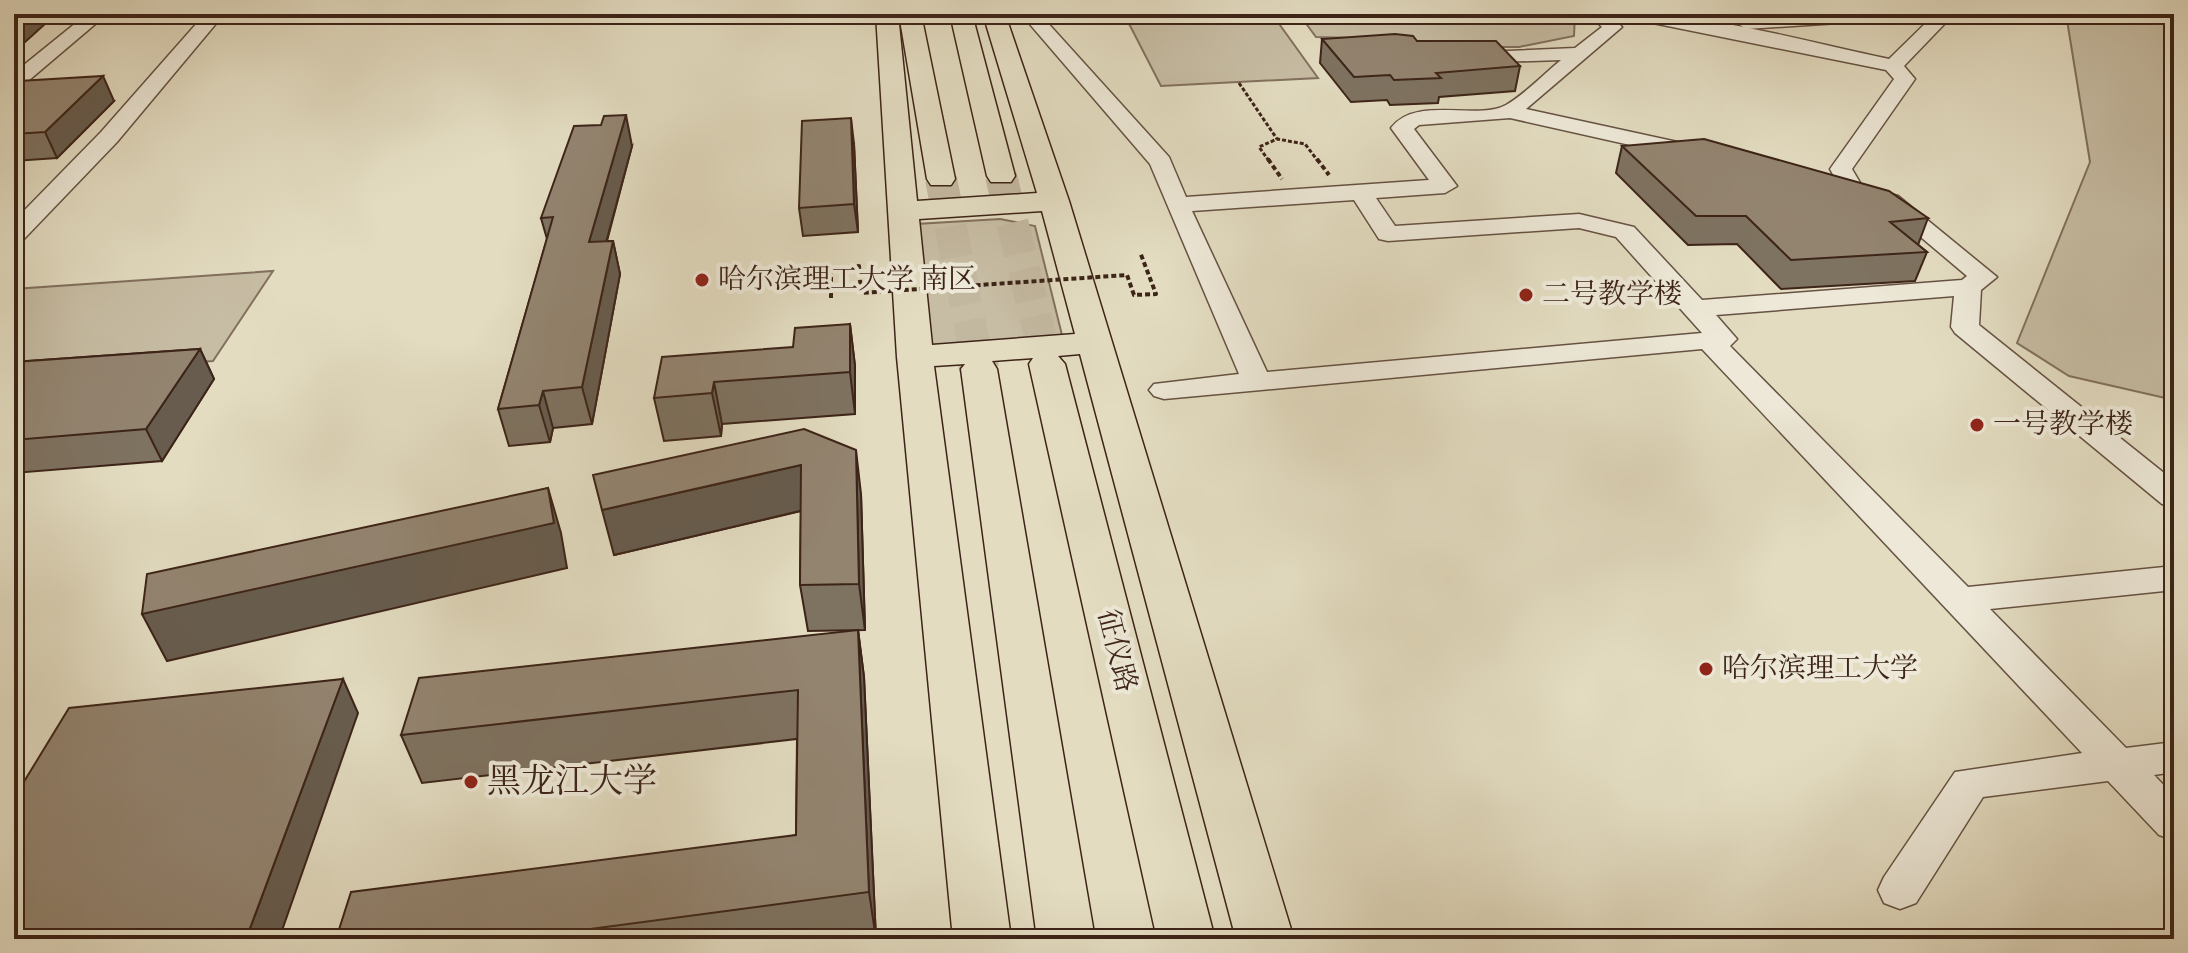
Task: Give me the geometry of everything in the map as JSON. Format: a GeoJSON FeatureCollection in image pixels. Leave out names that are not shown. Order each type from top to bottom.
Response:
{"type":"FeatureCollection","features":[{"type":"Feature","properties":{"kind":"main road"},"geometry":{"type":"LineString","coordinates":[[887,14],[915,357],[982,939]]}},
{"type":"Feature","properties":{"kind":"main road"},"geometry":{"type":"LineString","coordinates":[[910,14],[941,179]]}},
{"type":"Feature","properties":{"kind":"main road"},"geometry":{"type":"LineString","coordinates":[[961,14],[1001,176]]}},
{"type":"Feature","properties":{"kind":"main road"},"geometry":{"type":"LineString","coordinates":[[994,14],[1054,201],[1265,939]]}},
{"type":"Feature","properties":{"kind":"main road"},"geometry":{"type":"LineString","coordinates":[[902,211],[1054,201]]}},
{"type":"Feature","properties":{"kind":"main road"},"geometry":{"type":"LineString","coordinates":[[915,357],[1094,343]]}},
{"type":"Feature","properties":{"kind":"main road","name":"征仪路"},"geometry":{"type":"LineString","coordinates":[[1047,364],[1186,939]]}},
{"type":"Feature","properties":{"kind":"main road"},"geometry":{"type":"LineString","coordinates":[[979,369],[1066,939]]}},
{"type":"Feature","properties":{"kind":"lane"},"geometry":{"type":"LineString","coordinates":[[14,83],[98,14]]}},
{"type":"Feature","properties":{"kind":"lane"},"geometry":{"type":"LineString","coordinates":[[14,235],[109,137],[215,14]]}},
{"type":"Feature","properties":{"kind":"lane"},"geometry":{"type":"LineString","coordinates":[[1052,14],[1034,18],[1161,162],[1177,205],[1257,382]]}},
{"type":"Feature","properties":{"kind":"lane"},"geometry":{"type":"LineString","coordinates":[[1510,112],[1613,27],[1598,14]]}},
{"type":"Feature","properties":{"kind":"lane"},"geometry":{"type":"LineString","coordinates":[[1633,14],[1707,26],[1893,66],[1905,79],[1841,169],[1850,186]]}},
{"type":"Feature","properties":{"kind":"lane"},"geometry":{"type":"LineString","coordinates":[[1707,26],[1898,14]]}},
{"type":"Feature","properties":{"kind":"lane"},"geometry":{"type":"LineString","coordinates":[[1893,66],[1945,14]]}},
{"type":"Feature","properties":{"kind":"lane"},"geometry":{"type":"LineString","coordinates":[[1447,56],[1580,54]]}},
{"type":"Feature","properties":{"kind":"lane"},"geometry":{"type":"LineString","coordinates":[[1177,205],[1445,186],[1402,128],[1413,119],[1510,112],[1726,159]]}},
{"type":"Feature","properties":{"kind":"lane"},"geometry":{"type":"LineString","coordinates":[[1696,309],[1968,287],[1984,277],[1897,204],[1850,186],[1819,180]]}},
{"type":"Feature","properties":{"kind":"lane"},"geometry":{"type":"LineString","coordinates":[[1164,390],[1723,339],[1625,232],[1579,221],[1388,234],[1350,192]]}},
{"type":"Feature","properties":{"kind":"lane"},"geometry":{"type":"LineString","coordinates":[[1968,287],[1965,327],[2174,497]]}},
{"type":"Feature","properties":{"kind":"lane"},"geometry":{"type":"LineString","coordinates":[[1710,341],[2174,823]]}},
{"type":"Feature","properties":{"kind":"lane"},"geometry":{"type":"LineString","coordinates":[[1959,600],[2174,578]]}},
{"type":"Feature","properties":{"kind":"lane"},"geometry":{"type":"LineString","coordinates":[[1900,890],[1970,783],[2174,757]]}},
{"type":"Feature","properties":{"kind":"path"},"geometry":{"type":"LineString","coordinates":[[1239,83],[1277,139]]}},
{"type":"Feature","properties":{"kind":"path"},"geometry":{"type":"LineString","coordinates":[[1294,196],[1259,147],[1277,139],[1305,144],[1350,192]]}},
{"type":"Feature","properties":{"kind":"path"},"geometry":{"type":"LineString","coordinates":[[831,298],[831,268],[859,266],[861,293],[1127,275],[1134,295],[1156,294],[1140,252]]}},
{"type":"Feature","properties":{"kind":"shaded area"},"geometry":{"type":"Polygon","coordinates":[[[1124,14],[1272,14],[1318,78],[1161,86],[1124,14]]]}},
{"type":"Feature","properties":{"kind":"shaded area"},"geometry":{"type":"Polygon","coordinates":[[[1299,14],[1575,14],[1574,36],[1519,47],[1456,47],[1395,39],[1316,37],[1299,14]]]}},
{"type":"Feature","properties":{"kind":"shaded area"},"geometry":{"type":"Polygon","coordinates":[[[2066,14],[2174,15],[2174,400],[2069,376],[2017,343],[2090,162],[2066,14]]]}},
{"type":"Feature","properties":{"kind":"shaded area"},"geometry":{"type":"Polygon","coordinates":[[[1000,219],[1035,226],[1063,339],[929,348],[916,224],[1000,219]]]}},
{"type":"Feature","properties":{"kind":"shaded area"},"geometry":{"type":"Polygon","coordinates":[[[273,271],[213,361],[14,376],[14,289],[273,271]]]}},
{"type":"Feature","properties":{"kind":"building"},"geometry":{"type":"Polygon","coordinates":[[[14,14],[28,14],[14,26],[14,14]]]}},
{"type":"Feature","properties":{"kind":"building"},"geometry":{"type":"Polygon","coordinates":[[[1395,34],[1413,36],[1417,41],[1496,41],[1520,66],[1436,73],[1441,78],[1394,80],[1390,75],[1354,77],[1322,39],[1395,34]]]}},
{"type":"Feature","properties":{"kind":"building"},"geometry":{"type":"Polygon","coordinates":[[[103,76],[45,132],[14,134],[14,86],[19,81],[103,76]]]}},
{"type":"Feature","properties":{"kind":"building"},"geometry":{"type":"Polygon","coordinates":[[[626,115],[589,242],[613,241],[582,387],[543,391],[539,405],[498,409],[553,217],[541,218],[574,126],[601,125],[604,116],[626,115]]]}},
{"type":"Feature","properties":{"kind":"building"},"geometry":{"type":"Polygon","coordinates":[[[851,118],[854,204],[799,208],[802,121],[851,118]]]}},
{"type":"Feature","properties":{"kind":"building"},"geometry":{"type":"Polygon","coordinates":[[[1704,139],[1889,191],[1928,218],[1890,222],[1927,252],[1791,260],[1746,216],[1696,216],[1622,146],[1704,139]]]}},
{"type":"Feature","properties":{"kind":"building"},"geometry":{"type":"Polygon","coordinates":[[[850,324],[850,372],[714,382],[712,393],[654,398],[662,357],[793,347],[795,328],[850,324]]]}},
{"type":"Feature","properties":{"kind":"building"},"geometry":{"type":"Polygon","coordinates":[[[200,349],[146,429],[14,440],[14,362],[200,349]]]}},
{"type":"Feature","properties":{"kind":"building"},"geometry":{"type":"Polygon","coordinates":[[[804,429],[856,450],[859,584],[800,585],[801,465],[602,510],[593,475],[804,429]]]}},
{"type":"Feature","properties":{"kind":"building"},"geometry":{"type":"Polygon","coordinates":[[[548,488],[554,523],[142,614],[147,574],[548,488]]]}},
{"type":"Feature","properties":{"kind":"building"},"geometry":{"type":"Polygon","coordinates":[[[858,630],[869,892],[515,939],[336,939],[351,892],[796,835],[798,690],[401,735],[419,678],[858,630]]]}},
{"type":"Feature","properties":{"kind":"building"},"geometry":{"type":"Polygon","coordinates":[[[343,679],[246,939],[14,939],[14,798],[69,708],[343,679]]]}},
{"type":"Feature","properties":{"kind":"tunnel"},"geometry":{"type":"LineString","coordinates":[[1001,176],[1047,364]]}},
{"type":"Feature","properties":{"kind":"tunnel"},"geometry":{"type":"LineString","coordinates":[[941,179],[978,365]]}},
{"type":"Feature","properties":{"kind":"tunnel"},"geometry":{"type":"LineString","coordinates":[[978,363],[979,369]]}},
{"type":"Feature","properties":{"kind":"place","name":"哈尔滨理工大学 南区"},"geometry":{"type":"Point","coordinates":[702,280]}},
{"type":"Feature","properties":{"kind":"place","name":"二号教学楼"},"geometry":{"type":"Point","coordinates":[1526,295]}},
{"type":"Feature","properties":{"kind":"place","name":"一号教学楼"},"geometry":{"type":"Point","coordinates":[1977,425]}},
{"type":"Feature","properties":{"kind":"place","name":"哈尔滨理工大学"},"geometry":{"type":"Point","coordinates":[1706,669]}},
{"type":"Feature","properties":{"kind":"place","name":"黑龙江大学"},"geometry":{"type":"Point","coordinates":[471,782]}}]}
